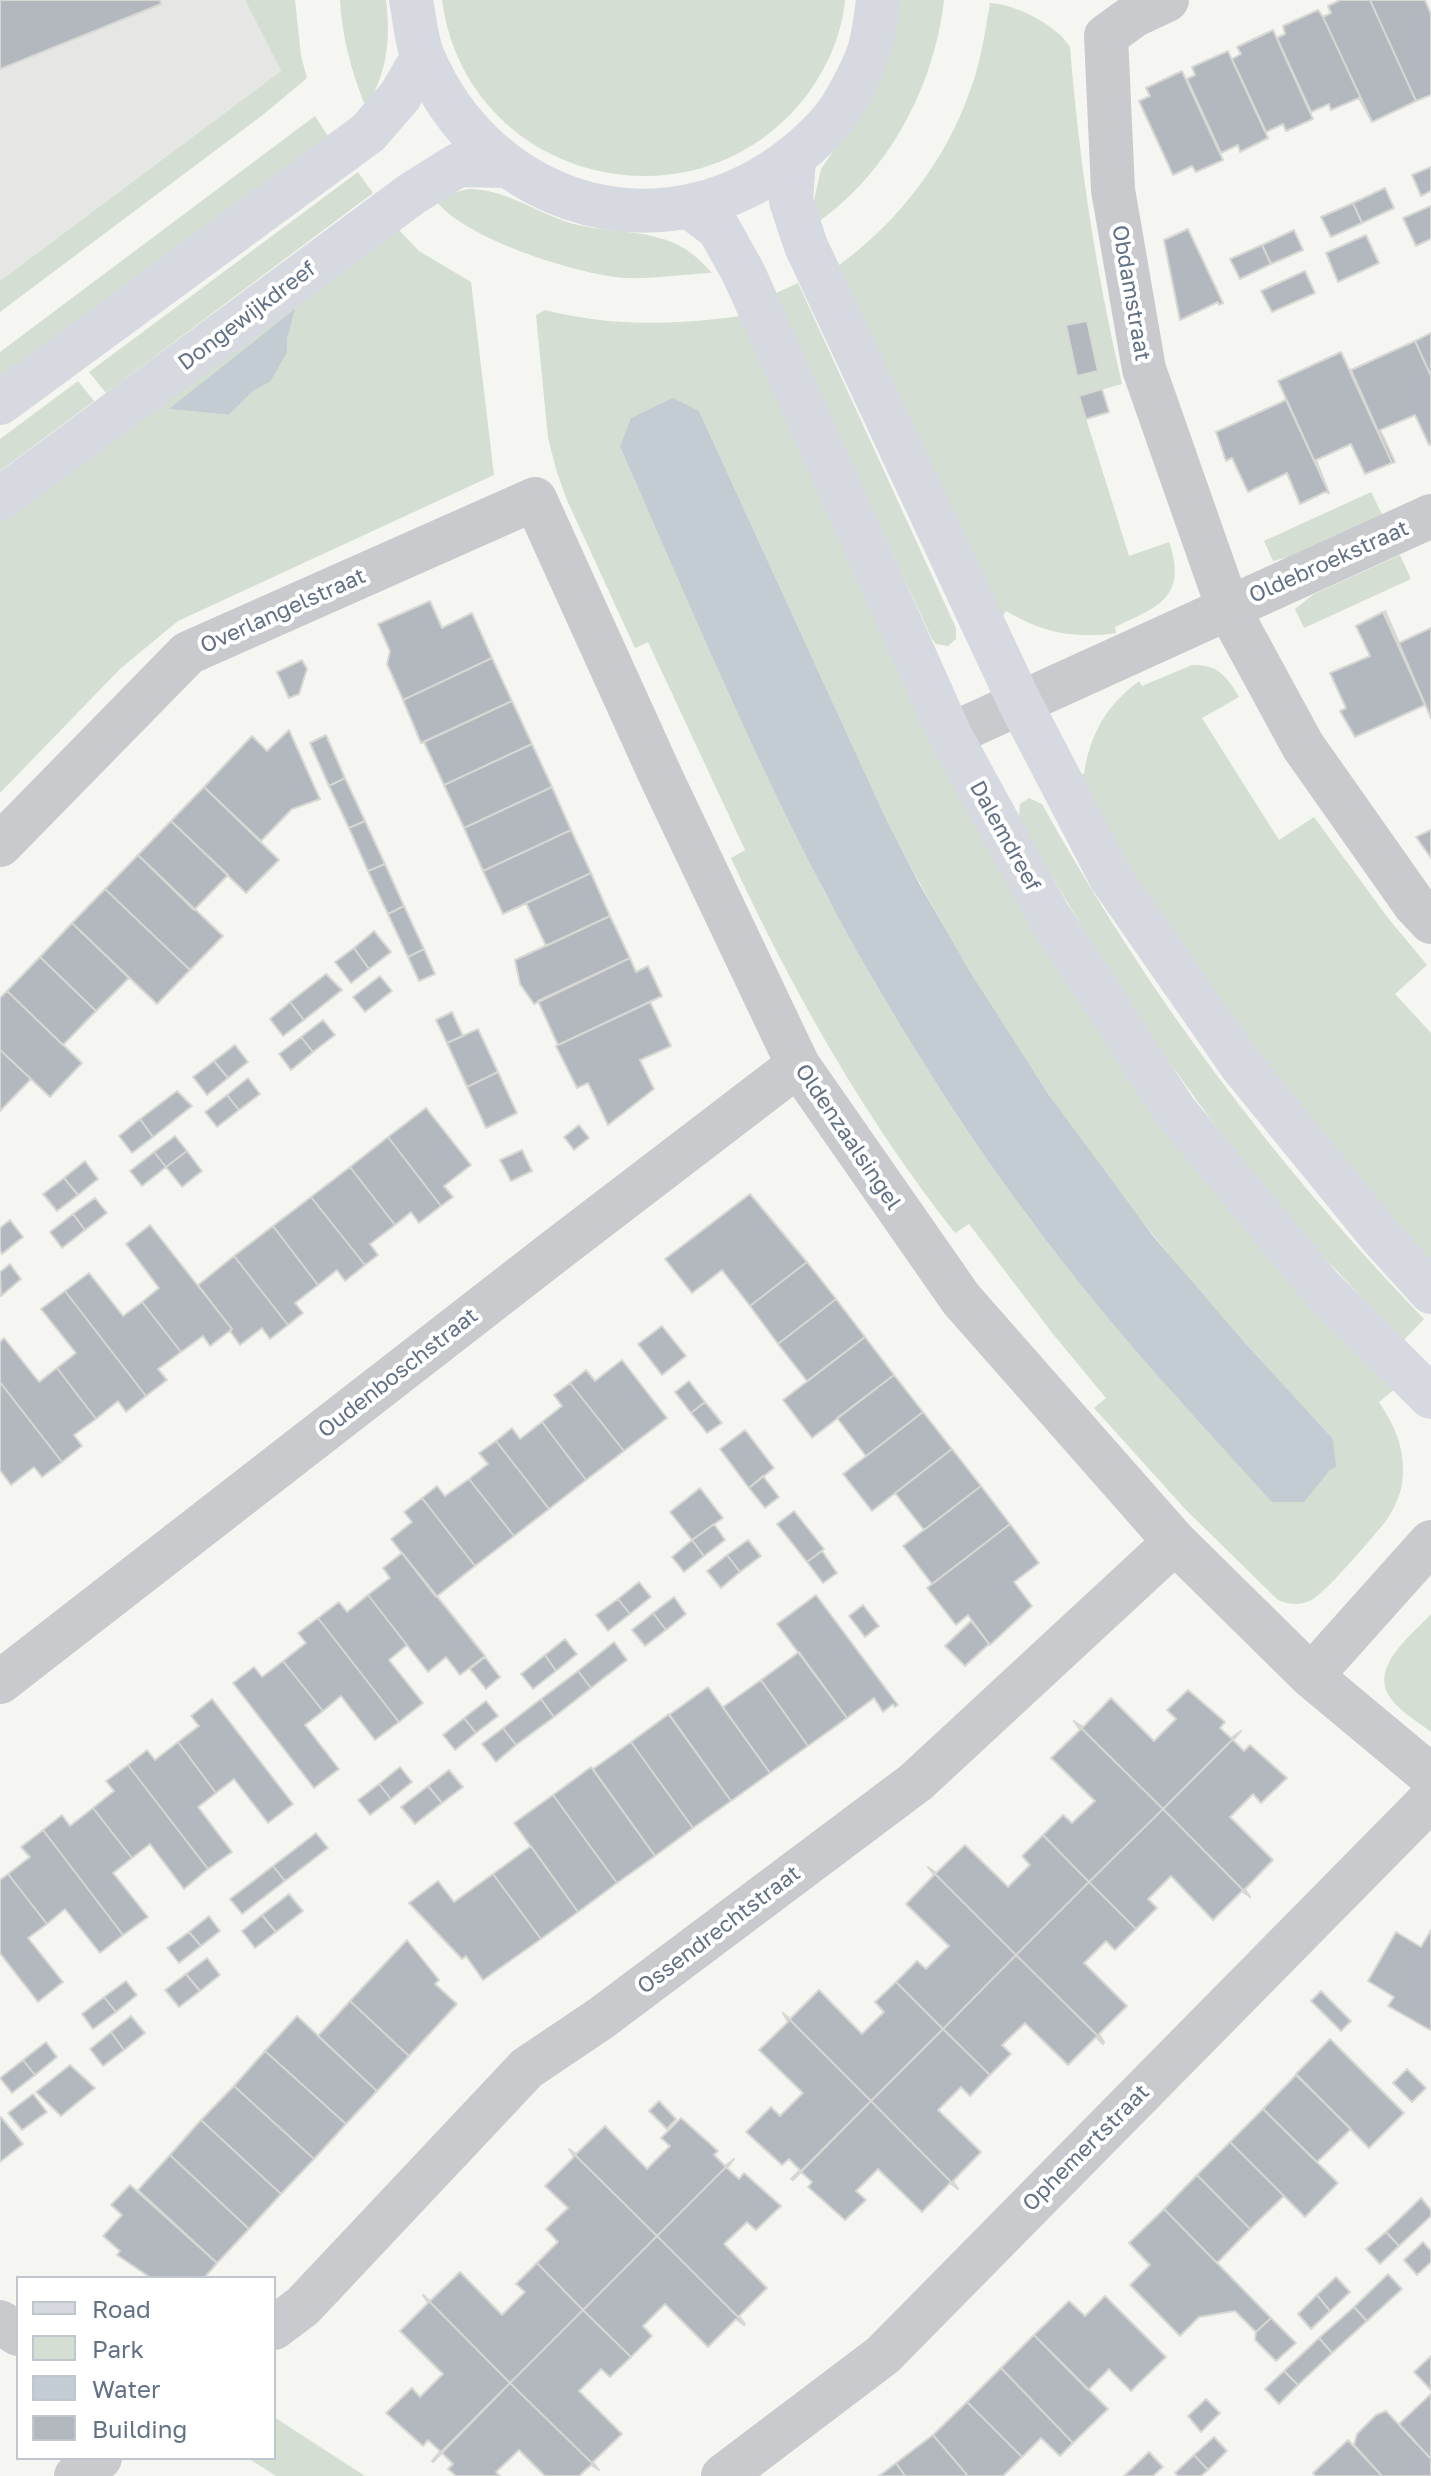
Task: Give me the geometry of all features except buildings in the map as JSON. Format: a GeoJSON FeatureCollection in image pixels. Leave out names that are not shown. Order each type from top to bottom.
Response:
{"type":"FeatureCollection","features":[{"type":"Feature","properties":{"kind":"street"},"geometry":{"type":"LineString","coordinates":[[411,0],[423,57],[456,117],[505,166],[548,190],[593,206],[642,211],[690,207],[745,189],[794,159],[840,109],[870,49],[878,0]]}},
{"type":"Feature","properties":{"kind":"street","name":"Obdamstraat"},"geometry":{"type":"LineString","coordinates":[[1167,0],[1135,15],[1106,36],[1113,190],[1144,369],[1228,608],[1303,746],[1415,905],[1431,922]]}},
{"type":"Feature","properties":{"kind":"street"},"geometry":{"type":"LineString","coordinates":[[0,403],[368,133],[400,96],[423,57]]}},
{"type":"Feature","properties":{"kind":"street"},"geometry":{"type":"LineString","coordinates":[[794,159],[791,201],[806,246],[1020,703],[1111,878],[1232,1052],[1383,1239],[1431,1292]]}},
{"type":"Feature","properties":{"kind":"street","name":"Dongewijkdreef"},"geometry":{"type":"LineString","coordinates":[[0,499],[413,193],[458,165],[505,166]]}},
{"type":"Feature","properties":{"kind":"street","name":"Dalemdreef"},"geometry":{"type":"LineString","coordinates":[[690,207],[719,229],[744,274],[950,735],[1049,916],[1175,1111],[1322,1289],[1431,1397]]}},
{"type":"Feature","properties":{"kind":"street","name":"Overlangelstraat"},"geometry":{"type":"LineString","coordinates":[[0,845],[188,653],[535,499]]}},
{"type":"Feature","properties":{"kind":"street","name":"Oldenzaalsingel"},"geometry":{"type":"LineString","coordinates":[[535,499],[662,779],[798,1065],[961,1299],[1175,1542],[1311,1676],[1431,1776]]}},
{"type":"Feature","properties":{"kind":"street","name":"Oldebroekstraat"},"geometry":{"type":"LineString","coordinates":[[1228,608],[1431,516]]}},
{"type":"Feature","properties":{"kind":"street"},"geometry":{"type":"LineString","coordinates":[[950,735],[1228,608]]}},
{"type":"Feature","properties":{"kind":"street","name":"Oudenboschstraat"},"geometry":{"type":"LineString","coordinates":[[0,1682],[798,1065]]}},
{"type":"Feature","properties":{"kind":"street","name":"Ossendrechtstraat"},"geometry":{"type":"LineString","coordinates":[[276,2326],[303,2306],[527,2068],[600,2019],[916,1782],[1175,1542]]}},
{"type":"Feature","properties":{"kind":"street"},"geometry":{"type":"LineString","coordinates":[[1311,1676],[1431,1542]]}},
{"type":"Feature","properties":{"kind":"street","name":"Ophemertstraat"},"geometry":{"type":"LineString","coordinates":[[723,2476],[883,2355],[1431,1799]]}},
{"type":"Feature","properties":{"kind":"street"},"geometry":{"type":"LineString","coordinates":[[76,2476],[97,2460]]}},
{"type":"Feature","properties":{"kind":"shaded area"},"geometry":{"type":"Polygon","coordinates":[[[0,0],[245,0],[281,71],[0,281],[0,0]]]}},
{"type":"Feature","properties":{"kind":"green space"},"geometry":{"type":"Polygon","coordinates":[[[245,0],[295,0],[301,56],[307,78],[264,114],[0,312],[0,281],[281,71],[245,0]]]}},
{"type":"Feature","properties":{"kind":"green space"},"geometry":{"type":"Polygon","coordinates":[[[340,0],[386,0],[386,56],[379,82],[366,108],[348,55],[340,0]]]}},
{"type":"Feature","properties":{"kind":"green space"},"geometry":{"type":"Polygon","coordinates":[[[442,0],[845,0],[837,38],[821,74],[807,95],[761,140],[707,166],[650,176],[592,169],[539,148],[494,111],[460,62],[442,0]]]}},
{"type":"Feature","properties":{"kind":"green space"},"geometry":{"type":"Polygon","coordinates":[[[899,0],[944,0],[930,64],[904,125],[886,153],[866,179],[817,223],[814,200],[821,169],[839,143],[899,0]]]}},
{"type":"Feature","properties":{"kind":"green space"},"geometry":{"type":"Polygon","coordinates":[[[990,3],[1011,7],[1034,17],[1056,31],[1070,47],[1090,217],[1122,384],[1079,396],[1129,556],[1169,542],[1174,561],[1175,576],[1165,598],[1144,613],[1115,627],[1116,633],[1087,635],[1059,632],[1033,625],[1006,611],[1001,619],[835,268],[858,251],[899,211],[948,141],[974,78],[990,3]]]}},
{"type":"Feature","properties":{"kind":"green space"},"geometry":{"type":"Polygon","coordinates":[[[315,116],[332,142],[0,390],[0,352],[315,116]]]}},
{"type":"Feature","properties":{"kind":"green space"},"geometry":{"type":"Polygon","coordinates":[[[358,172],[373,193],[106,393],[89,372],[358,172]]]}},
{"type":"Feature","properties":{"kind":"green space"},"geometry":{"type":"Polygon","coordinates":[[[468,189],[509,197],[574,224],[666,240],[688,251],[712,273],[625,278],[551,262],[468,227],[434,198],[468,189]]]}},
{"type":"Feature","properties":{"kind":"green space"},"geometry":{"type":"Polygon","coordinates":[[[395,226],[419,251],[471,282],[494,475],[178,621],[120,669],[0,793],[0,521],[395,226]],[[294,311],[170,409],[229,415],[253,391],[270,382],[287,340],[294,311]]]}},
{"type":"Feature","properties":{"kind":"green space"},"geometry":{"type":"Polygon","coordinates":[[[798,283],[956,628],[956,639],[948,646],[936,644],[932,639],[774,294],[798,283]]]}},
{"type":"Feature","properties":{"kind":"green space"},"geometry":{"type":"Polygon","coordinates":[[[545,310],[570,316],[643,323],[741,316],[931,731],[1396,1388],[1379,1402],[1396,1433],[1402,1454],[1403,1477],[1398,1498],[1379,1530],[1313,1599],[1296,1604],[1278,1600],[1186,1510],[1094,1408],[1106,1398],[969,1224],[955,1233],[891,1145],[832,1052],[779,956],[731,858],[745,850],[648,642],[635,648],[566,498],[548,438],[536,315],[545,310]],[[668,402],[635,418],[620,447],[751,739],[825,893],[928,1069],[1026,1214],[1069,1270],[1179,1400],[1306,1496],[1330,1470],[1333,1439],[1207,1299],[1117,1190],[1061,1113],[982,991],[887,821],[699,411],[668,402]]]}},
{"type":"Feature","properties":{"kind":"green space"},"geometry":{"type":"Polygon","coordinates":[[[78,381],[94,401],[0,471],[0,439],[78,381]]]}},
{"type":"Feature","properties":{"kind":"green space"},"geometry":{"type":"Polygon","coordinates":[[[1371,492],[1383,516],[1301,554],[1273,561],[1264,541],[1371,492]]]}},
{"type":"Feature","properties":{"kind":"green space"},"geometry":{"type":"Polygon","coordinates":[[[1400,555],[1411,579],[1304,628],[1295,609],[1314,594],[1400,555]]]}},
{"type":"Feature","properties":{"kind":"green space"},"geometry":{"type":"Polygon","coordinates":[[[1192,665],[1215,669],[1239,697],[1202,718],[1279,840],[1314,817],[1388,918],[1427,965],[1395,994],[1431,1033],[1431,1272],[1184,963],[1077,773],[1084,774],[1095,734],[1117,700],[1139,681],[1142,686],[1192,665]]]}},
{"type":"Feature","properties":{"kind":"green space"},"geometry":{"type":"Polygon","coordinates":[[[1029,798],[1042,804],[1125,943],[1216,1074],[1316,1199],[1424,1319],[1403,1341],[1327,1261],[1245,1165],[1141,1020],[1078,920],[1019,817],[1020,804],[1029,798]]]}},
{"type":"Feature","properties":{"kind":"green space"},"geometry":{"type":"Polygon","coordinates":[[[1431,1614],[1431,1732],[1396,1705],[1385,1683],[1390,1661],[1397,1650],[1431,1614]]]}},
{"type":"Feature","properties":{"kind":"green space"},"geometry":{"type":"Polygon","coordinates":[[[276,2418],[365,2476],[276,2476],[251,2460],[276,2460],[276,2418]]]}},
{"type":"Feature","properties":{"kind":"water"},"geometry":{"type":"Polygon","coordinates":[[[295,309],[287,352],[270,382],[253,391],[229,415],[169,409],[295,309]]]}},
{"type":"Feature","properties":{"kind":"water"},"geometry":{"type":"Polygon","coordinates":[[[673,398],[699,411],[887,821],[972,975],[1048,1094],[1153,1236],[1333,1439],[1336,1467],[1330,1470],[1304,1502],[1272,1502],[1093,1300],[991,1165],[873,979],[771,783],[620,447],[631,418],[673,398]]]}}]}
